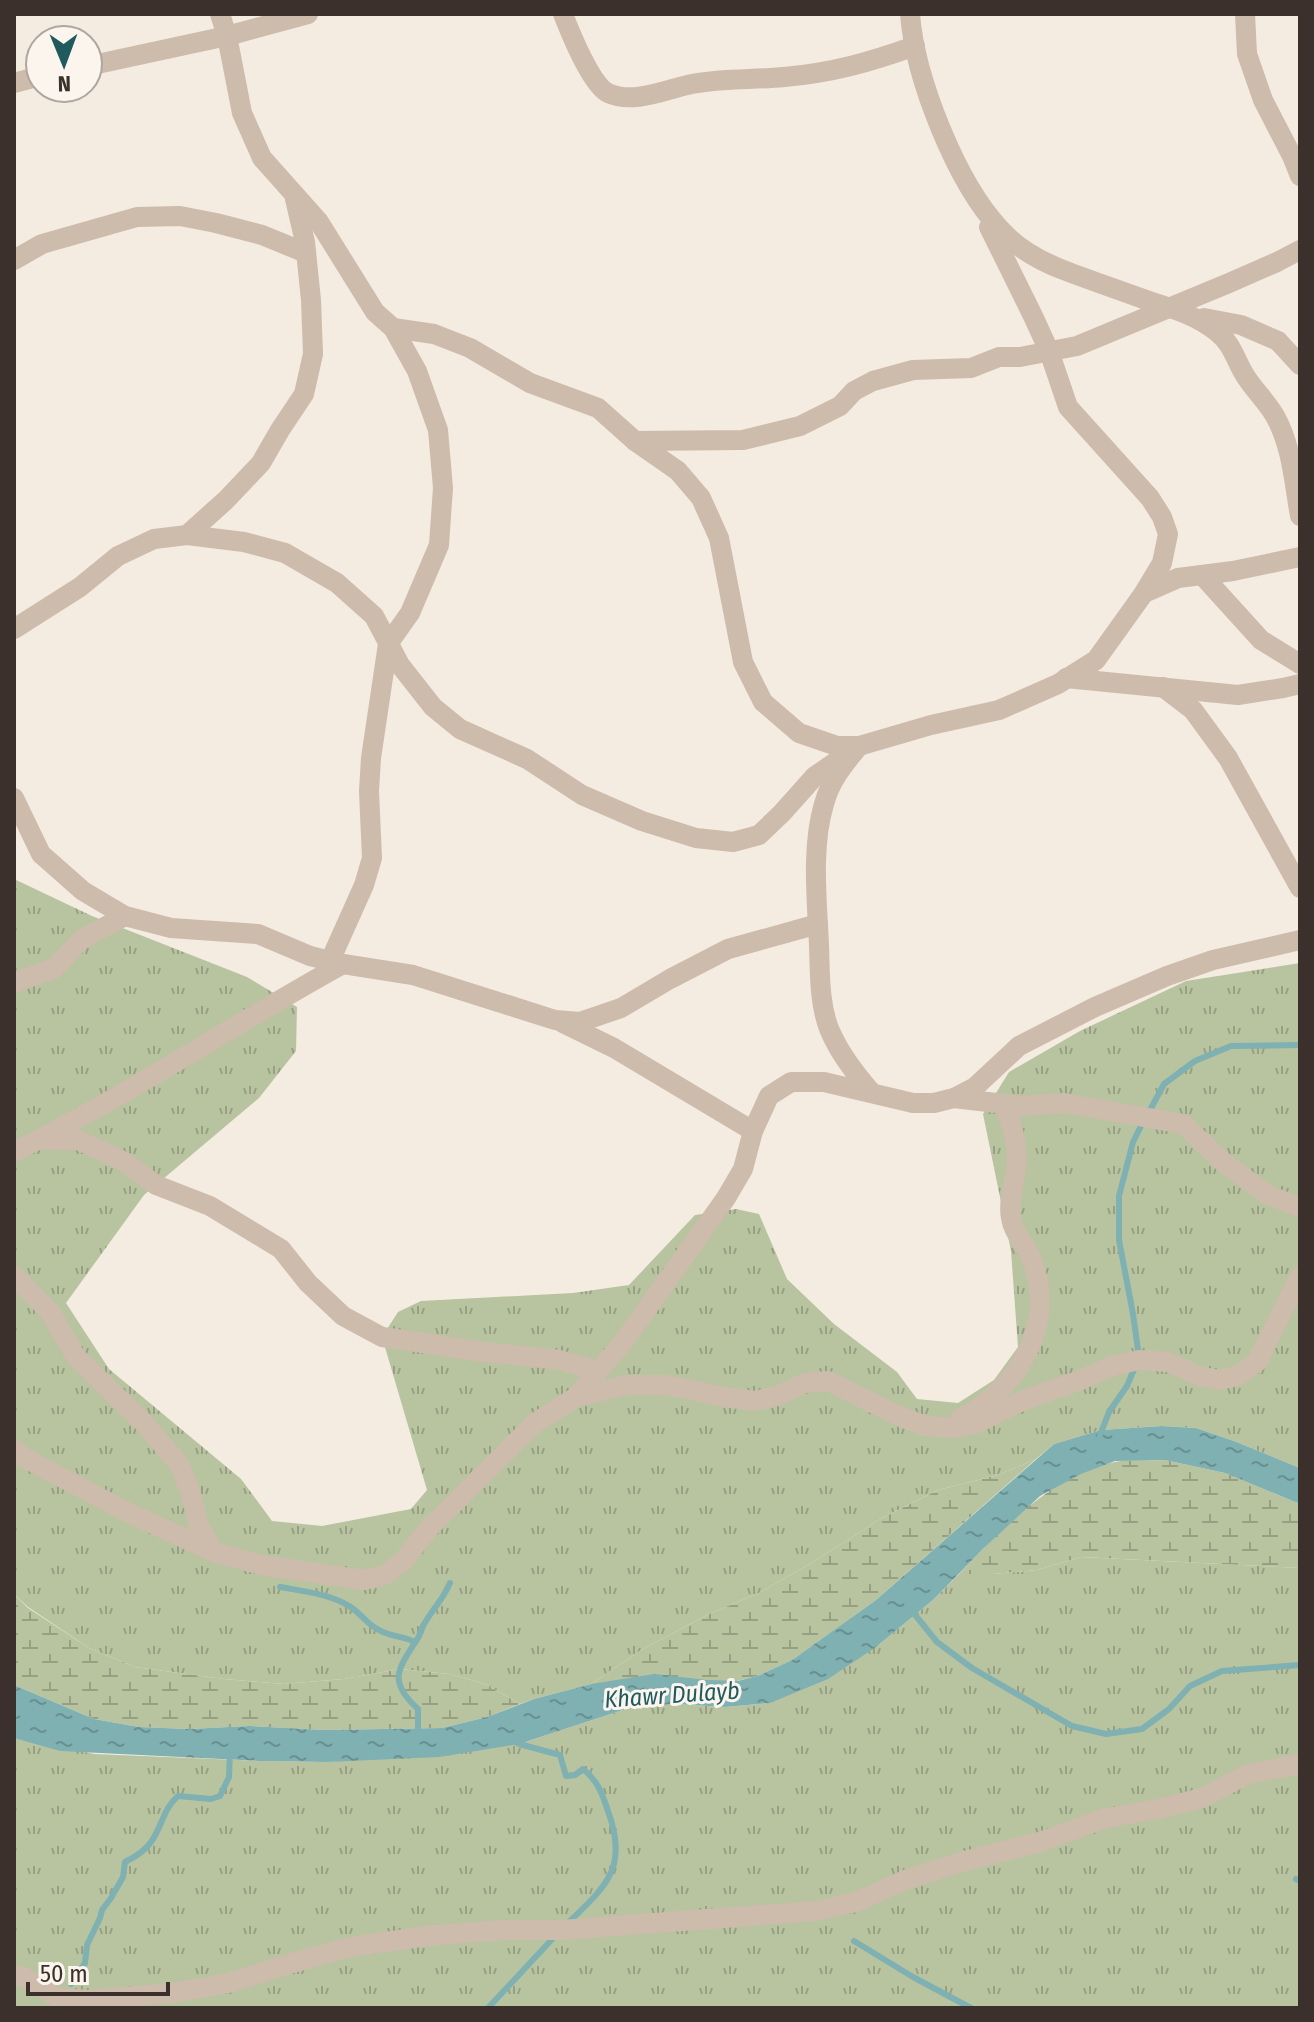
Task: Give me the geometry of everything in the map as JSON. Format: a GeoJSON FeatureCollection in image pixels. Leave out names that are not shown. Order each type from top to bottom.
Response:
{"type":"FeatureCollection","features":[{"type":"Feature","properties":{"kind":"street"},"geometry":{"type":"LineString","coordinates":[[14,1152],[159,1072],[336,962],[372,858],[371,758],[388,644],[410,613],[439,545],[443,488],[438,430],[417,371],[393,328],[375,312],[319,222],[262,158],[242,113],[220,14]]}},
{"type":"Feature","properties":{"kind":"street"},"geometry":{"type":"LineString","coordinates":[[104,63],[227,36],[308,14]]}},
{"type":"Feature","properties":{"kind":"street"},"geometry":{"type":"LineString","coordinates":[[563,14],[594,79],[606,93],[625,97],[654,95],[693,84],[826,73],[865,64],[915,46]]}},
{"type":"Feature","properties":{"kind":"street"},"geometry":{"type":"LineString","coordinates":[[393,328],[434,334],[470,348],[530,383],[598,408],[635,441],[678,471],[701,498],[719,538],[743,662],[763,702],[799,733],[837,746],[859,746],[931,725],[999,710],[1058,684],[1096,660],[1162,563],[1168,534],[1150,498],[1068,407],[1049,351],[951,152],[931,104],[911,34],[910,14]]}},
{"type":"Feature","properties":{"kind":"street"},"geometry":{"type":"LineString","coordinates":[[1245,14],[1247,54],[1263,100],[1300,176]]}},
{"type":"Feature","properties":{"kind":"street"},"geometry":{"type":"LineString","coordinates":[[187,535],[261,463],[304,394],[313,354],[311,300],[306,253],[294,195]]}},
{"type":"Feature","properties":{"kind":"street"},"geometry":{"type":"LineString","coordinates":[[973,195],[1000,230],[1020,248],[1061,269],[1192,316],[1241,325],[1278,341],[1300,365]]}},
{"type":"Feature","properties":{"kind":"street"},"geometry":{"type":"LineString","coordinates":[[14,260],[42,244],[137,217],[180,216],[216,223],[262,235],[306,253]]}},
{"type":"Feature","properties":{"kind":"street"},"geometry":{"type":"LineString","coordinates":[[635,441],[743,440],[800,426],[840,406],[854,391],[873,381],[913,370],[971,368],[999,357],[1020,357],[1077,346],[1300,250]]}},
{"type":"Feature","properties":{"kind":"street"},"geometry":{"type":"LineString","coordinates":[[1192,316],[1219,333],[1276,418],[1291,460],[1300,516]]}},
{"type":"Feature","properties":{"kind":"street"},"geometry":{"type":"LineString","coordinates":[[14,629],[80,587],[118,556],[154,539],[187,535],[244,542],[285,553],[337,583],[374,616],[400,665],[433,707],[460,729],[527,759],[582,795],[642,821],[696,838],[733,842],[759,835],[815,776],[859,746]]}},
{"type":"Feature","properties":{"kind":"street"},"geometry":{"type":"LineString","coordinates":[[1144,593],[1178,578],[1233,571],[1300,557]]}},
{"type":"Feature","properties":{"kind":"street"},"geometry":{"type":"LineString","coordinates":[[1202,575],[1261,640],[1300,664]]}},
{"type":"Feature","properties":{"kind":"street"},"geometry":{"type":"LineString","coordinates":[[1066,678],[1238,695],[1300,684]]}},
{"type":"Feature","properties":{"kind":"street"},"geometry":{"type":"LineString","coordinates":[[1163,687],[1193,710],[1228,758],[1300,888]]}},
{"type":"Feature","properties":{"kind":"street"},"geometry":{"type":"LineString","coordinates":[[859,746],[836,774],[824,803],[817,842],[818,924],[822,999],[829,1029],[848,1065],[871,1092]]}},
{"type":"Feature","properties":{"kind":"street"},"geometry":{"type":"LineString","coordinates":[[14,798],[41,854],[83,891],[125,916],[171,928],[258,934],[310,956],[413,975],[555,1020],[614,1048],[753,1131]]}},
{"type":"Feature","properties":{"kind":"street"},"geometry":{"type":"LineString","coordinates":[[14,983],[55,968],[82,939],[125,916]]}},
{"type":"Feature","properties":{"kind":"street"},"geometry":{"type":"LineString","coordinates":[[555,1020],[580,1022],[621,1008],[728,949],[818,924]]}},
{"type":"Feature","properties":{"kind":"street"},"geometry":{"type":"LineString","coordinates":[[14,1450],[127,1512],[214,1552],[261,1565],[330,1576],[364,1580],[385,1575],[404,1560],[429,1528],[535,1423],[576,1397],[624,1341],[726,1198],[743,1169],[753,1131],[769,1096],[791,1082],[824,1082],[913,1103],[934,1103],[954,1098],[975,1087],[1019,1046],[1095,1007],[1213,960],[1300,940]]}},
{"type":"Feature","properties":{"kind":"street"},"geometry":{"type":"LineString","coordinates":[[954,1098],[1021,1106],[1064,1103],[1183,1124],[1223,1162],[1268,1195],[1300,1207]]}},
{"type":"Feature","properties":{"kind":"street"},"geometry":{"type":"LineString","coordinates":[[944,1427],[978,1410],[1011,1379],[1030,1351],[1040,1317],[1038,1283],[1030,1256],[1010,1217],[1017,1164],[1014,1128],[1004,1104]]}},
{"type":"Feature","properties":{"kind":"street"},"geometry":{"type":"LineString","coordinates":[[39,1140],[78,1140],[125,1162],[156,1185],[210,1206],[281,1249],[308,1283],[343,1316],[382,1337],[560,1360],[598,1371]]}},
{"type":"Feature","properties":{"kind":"street"},"geometry":{"type":"LineString","coordinates":[[14,1276],[50,1312],[76,1357],[142,1421],[179,1464],[199,1527],[214,1552]]}},
{"type":"Feature","properties":{"kind":"street"},"geometry":{"type":"LineString","coordinates":[[576,1397],[626,1385],[667,1385],[755,1401],[777,1396],[805,1383],[828,1381],[901,1417],[926,1426],[954,1428],[975,1424],[1024,1400],[1112,1366],[1139,1360],[1168,1362],[1199,1376],[1219,1380],[1238,1376],[1257,1362],[1300,1276]]}},
{"type":"Feature","properties":{"kind":"street"},"geometry":{"type":"LineString","coordinates":[[14,1975],[24,1977],[67,2003],[172,1993],[228,1983],[350,1947],[435,1935],[561,1930],[816,1911],[856,1902],[918,1876],[1040,1842],[1106,1818],[1202,1798],[1248,1774],[1300,1764]]}},
{"type":"Feature","properties":{"kind":"green space"},"geometry":{"type":"Polygon","coordinates":[[[14,879],[92,916],[247,977],[297,1007],[296,1051],[259,1098],[144,1195],[66,1303],[109,1369],[241,1479],[272,1521],[322,1526],[411,1509],[427,1490],[382,1337],[398,1312],[421,1301],[573,1293],[629,1285],[695,1215],[736,1209],[759,1214],[787,1279],[834,1324],[897,1372],[917,1399],[958,1403],[994,1380],[1018,1347],[1011,1251],[983,1114],[1009,1072],[1080,1031],[1186,981],[1300,963],[1300,1468],[1196,1428],[1162,1426],[1101,1430],[1054,1444],[1036,1459],[998,1475],[938,1490],[882,1518],[759,1593],[709,1614],[643,1649],[591,1684],[520,1704],[485,1684],[449,1674],[400,1669],[344,1679],[283,1684],[135,1667],[89,1648],[14,1594],[14,879]]]}},
{"type":"Feature","properties":{"kind":"green space"},"geometry":{"type":"Polygon","coordinates":[[[1036,1459],[876,1600],[792,1660],[760,1675],[737,1681],[591,1684],[643,1649],[709,1614],[759,1593],[882,1518],[938,1490],[998,1475],[1036,1459]]]}},
{"type":"Feature","properties":{"kind":"green space"},"geometry":{"type":"Polygon","coordinates":[[[1165,1460],[1225,1473],[1300,1504],[1300,1568],[1081,1557],[1037,1570],[959,1574],[1010,1522],[1070,1478],[1115,1462],[1165,1460]]]}},
{"type":"Feature","properties":{"kind":"green space"},"geometry":{"type":"Polygon","coordinates":[[[1081,1557],[1300,1568],[1300,2008],[14,2008],[14,1738],[95,1754],[327,1762],[519,1744],[632,1707],[676,1704],[725,1707],[770,1703],[876,1647],[959,1574],[1037,1570],[1081,1557]]]}},
{"type":"Feature","properties":{"kind":"green space"},"geometry":{"type":"Polygon","coordinates":[[[14,1594],[28,1608],[89,1648],[135,1667],[283,1684],[344,1679],[400,1669],[449,1674],[485,1684],[520,1704],[487,1717],[442,1728],[324,1730],[249,1726],[189,1729],[139,1727],[94,1719],[14,1685],[14,1594]]]}},
{"type":"Feature","properties":{"kind":"water","name":"Khawr Dulayb"},"geometry":{"type":"Polygon","coordinates":[[[1162,1426],[1196,1428],[1300,1468],[1300,1504],[1225,1473],[1165,1460],[1115,1461],[1081,1474],[1040,1496],[934,1599],[876,1647],[828,1679],[770,1703],[725,1707],[676,1704],[632,1707],[519,1744],[439,1757],[327,1762],[259,1761],[60,1751],[14,1738],[14,1685],[94,1719],[139,1727],[189,1729],[249,1726],[324,1730],[442,1728],[591,1684],[654,1674],[738,1681],[792,1660],[876,1600],[1054,1444],[1101,1430],[1162,1426]]]}},
{"type":"Feature","properties":{"kind":"waterway"},"geometry":{"type":"LineString","coordinates":[[1149,1112],[1164,1084],[1195,1061],[1231,1046],[1300,1045]]}},
{"type":"Feature","properties":{"kind":"waterway"},"geometry":{"type":"LineString","coordinates":[[1139,1357],[1119,1240],[1119,1196],[1133,1142],[1143,1122]]}},
{"type":"Feature","properties":{"kind":"waterway"},"geometry":{"type":"LineString","coordinates":[[1100,1435],[1109,1412],[1127,1386],[1135,1367]]}},
{"type":"Feature","properties":{"kind":"waterway"},"geometry":{"type":"LineString","coordinates":[[418,1734],[418,1709],[402,1690],[399,1675],[405,1658],[450,1583]]}},
{"type":"Feature","properties":{"kind":"waterway"},"geometry":{"type":"LineString","coordinates":[[280,1587],[341,1602],[375,1628],[415,1642]]}},
{"type":"Feature","properties":{"kind":"waterway"},"geometry":{"type":"LineString","coordinates":[[912,1611],[937,1642],[972,1668],[1072,1726],[1106,1734],[1142,1729],[1169,1709],[1190,1686],[1222,1671],[1300,1665]]}},
{"type":"Feature","properties":{"kind":"waterway"},"geometry":{"type":"LineString","coordinates":[[514,1741],[560,1755],[566,1776],[575,1775],[583,1769],[596,1783],[614,1831],[615,1862],[610,1875],[603,1887],[567,1924]]}},
{"type":"Feature","properties":{"kind":"waterway"},"geometry":{"type":"LineString","coordinates":[[71,1984],[85,1963],[87,1945],[102,1910],[123,1877],[125,1862],[149,1845],[178,1796],[211,1799],[220,1796],[229,1777],[230,1752]]}},
{"type":"Feature","properties":{"kind":"waterway"},"geometry":{"type":"LineString","coordinates":[[1296,1879],[1300,1881]]}},
{"type":"Feature","properties":{"kind":"waterway"},"geometry":{"type":"LineString","coordinates":[[488,2008],[556,1935]]}},
{"type":"Feature","properties":{"kind":"waterway"},"geometry":{"type":"LineString","coordinates":[[854,1941],[971,2008]]}}]}
